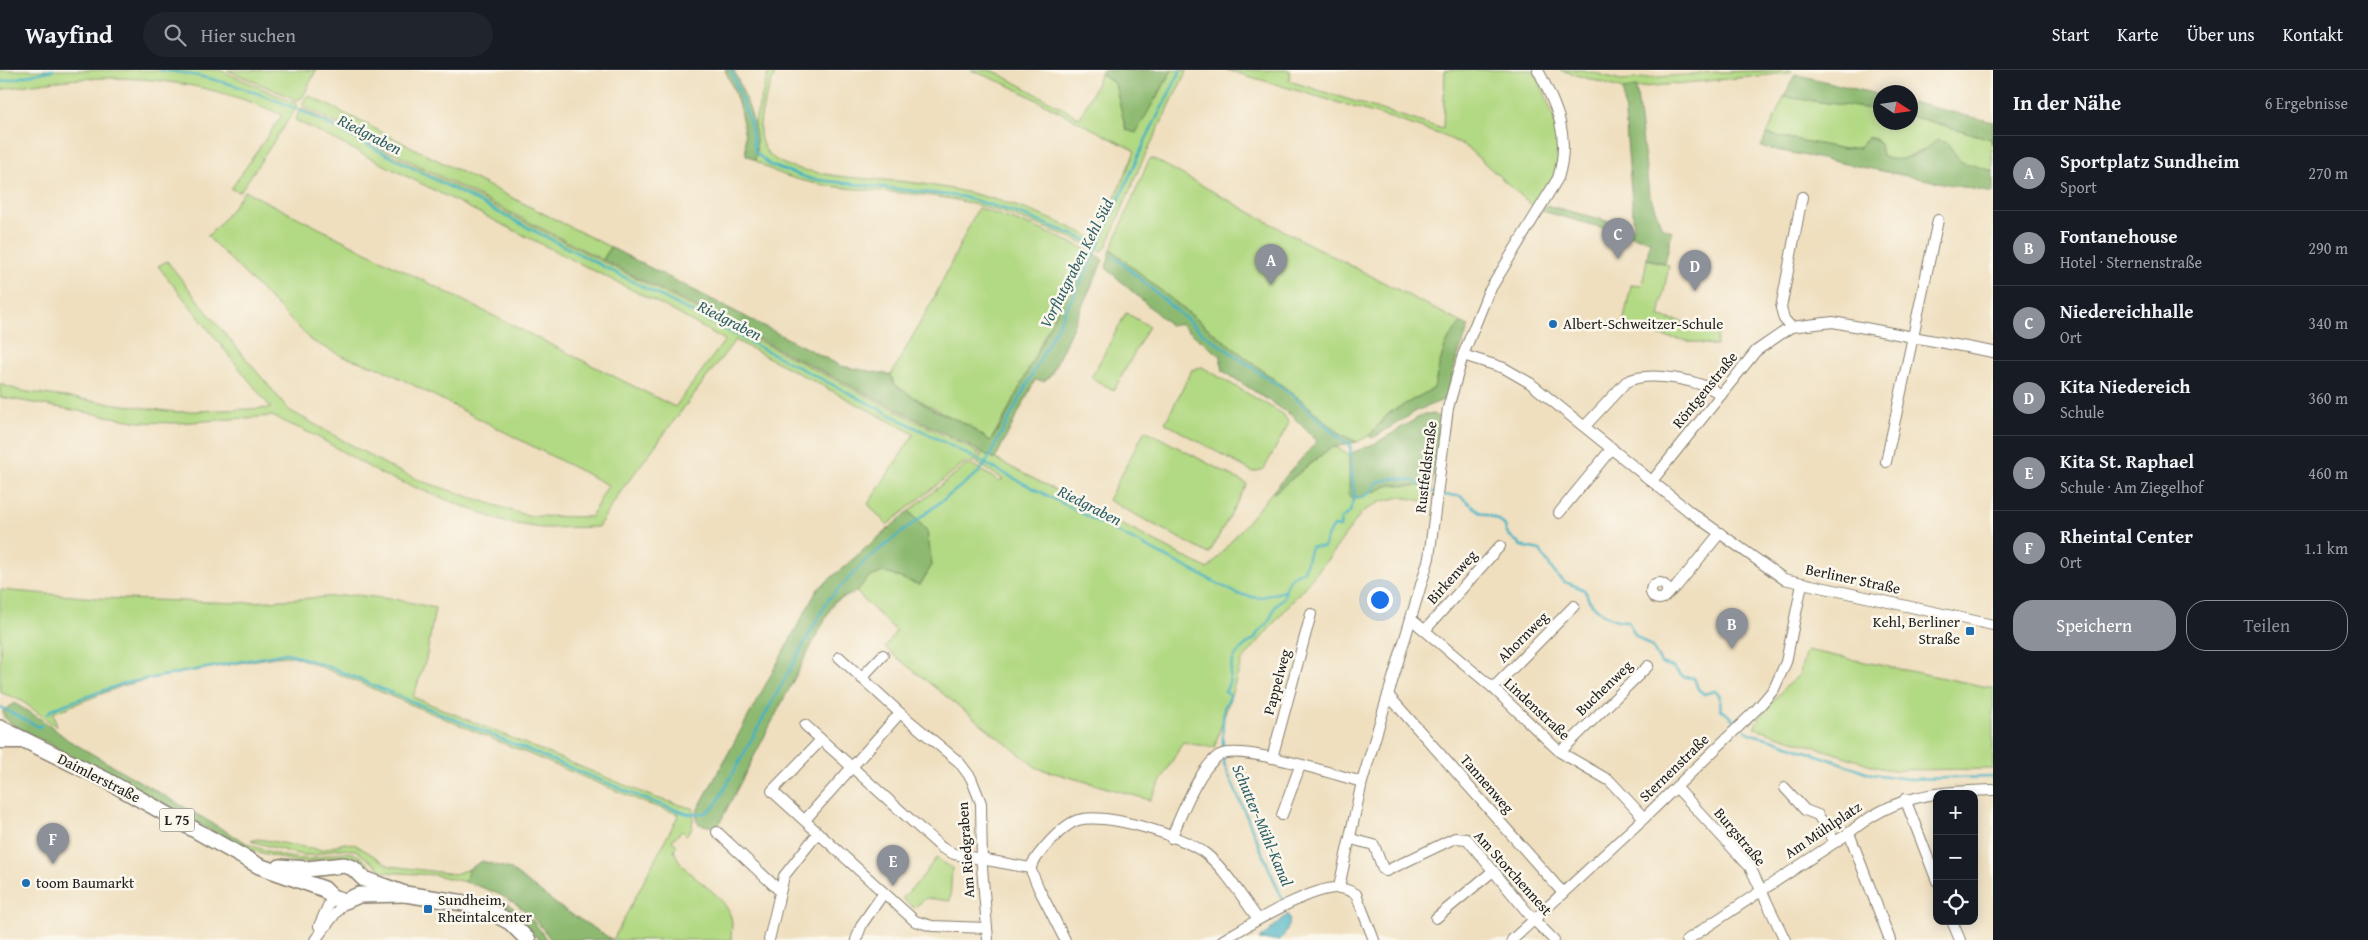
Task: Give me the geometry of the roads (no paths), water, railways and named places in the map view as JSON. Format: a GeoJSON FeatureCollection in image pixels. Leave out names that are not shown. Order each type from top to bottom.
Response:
{"type":"FeatureCollection","features":[{"type":"Feature","properties":{"kind":"main road","name":"Daimlerstraße"},"geometry":{"type":"LineString","coordinates":[[0,728],[106,780],[248,860],[340,896],[404,894],[464,903],[485,909],[510,922],[528,940]]}},
{"type":"Feature","properties":{"kind":"main road","name":"Daimlerstraße"},"geometry":{"type":"LineString","coordinates":[[248,860],[291,868],[332,868],[344,865],[354,868],[364,879],[404,894]]}},
{"type":"Feature","properties":{"kind":"main road"},"geometry":{"type":"LineString","coordinates":[[332,868],[324,879],[340,896],[363,888],[364,879]]}},
{"type":"Feature","properties":{"kind":"street","name":"Rustfeldstraße"},"geometry":{"type":"LineString","coordinates":[[1339,888],[1362,782],[1429,558],[1440,490],[1448,408],[1463,355],[1488,293],[1558,178],[1563,160],[1564,146],[1560,119],[1538,70]]}},
{"type":"Feature","properties":{"kind":"street"},"geometry":{"type":"LineString","coordinates":[[1791,327],[1784,319],[1781,308],[1802,197]]}},
{"type":"Feature","properties":{"kind":"street"},"geometry":{"type":"LineString","coordinates":[[1886,462],[1938,220]]}},
{"type":"Feature","properties":{"kind":"street","name":"Röntgenstraße"},"geometry":{"type":"LineString","coordinates":[[1652,481],[1756,351],[1791,327],[1833,322],[1993,352]]}},
{"type":"Feature","properties":{"kind":"street","name":"Berliner Straße"},"geometry":{"type":"LineString","coordinates":[[1463,355],[1504,368],[1530,383],[1652,481],[1768,570],[1784,579],[1993,626]]}},
{"type":"Feature","properties":{"kind":"street"},"geometry":{"type":"LineString","coordinates":[[1584,426],[1626,382],[1634,378],[1656,376],[1711,386],[1721,395]]}},
{"type":"Feature","properties":{"kind":"street"},"geometry":{"type":"LineString","coordinates":[[1559,513],[1612,448]]}},
{"type":"Feature","properties":{"kind":"street"},"geometry":{"type":"LineString","coordinates":[[1665,596],[1676,587],[1720,533]]}},
{"type":"Feature","properties":{"kind":"street","name":"Birkenweg"},"geometry":{"type":"LineString","coordinates":[[1426,629],[1500,546]]}},
{"type":"Feature","properties":{"kind":"street","name":"Sternenstraße"},"geometry":{"type":"LineString","coordinates":[[1512,940],[1644,818],[1756,709],[1774,689],[1786,662],[1802,584]]}},
{"type":"Feature","properties":{"kind":"street","name":"Ahornweg"},"geometry":{"type":"LineString","coordinates":[[1494,688],[1574,606]]}},
{"type":"Feature","properties":{"kind":"street","name":"Pappelweg"},"geometry":{"type":"LineString","coordinates":[[1272,758],[1311,614]]}},
{"type":"Feature","properties":{"kind":"street","name":"Lindenstraße"},"geometry":{"type":"LineString","coordinates":[[1411,619],[1426,629],[1494,688],[1560,752],[1605,778],[1644,818]]}},
{"type":"Feature","properties":{"kind":"street"},"geometry":{"type":"LineString","coordinates":[[861,678],[883,655]]}},
{"type":"Feature","properties":{"kind":"street","name":"Am Riedgraben"},"geometry":{"type":"LineString","coordinates":[[839,657],[900,713],[959,762],[971,778],[981,804],[982,859],[988,940]]}},
{"type":"Feature","properties":{"kind":"street","name":"Buchenweg"},"geometry":{"type":"LineString","coordinates":[[1560,752],[1648,666]]}},
{"type":"Feature","properties":{"kind":"street","name":"Tannenweg"},"geometry":{"type":"LineString","coordinates":[[1388,695],[1563,893]]}},
{"type":"Feature","properties":{"kind":"street"},"geometry":{"type":"LineString","coordinates":[[805,820],[900,713]]}},
{"type":"Feature","properties":{"kind":"street"},"geometry":{"type":"LineString","coordinates":[[805,726],[942,848],[954,854],[1030,868]]}},
{"type":"Feature","properties":{"kind":"street"},"geometry":{"type":"LineString","coordinates":[[821,740],[772,791],[883,894],[915,921],[932,926],[987,928]]}},
{"type":"Feature","properties":{"kind":"street"},"geometry":{"type":"LineString","coordinates":[[0,742],[26,742]]}},
{"type":"Feature","properties":{"kind":"street"},"geometry":{"type":"LineString","coordinates":[[1171,838],[1193,791],[1207,767],[1219,755],[1230,751],[1272,758],[1362,782]]}},
{"type":"Feature","properties":{"kind":"street"},"geometry":{"type":"LineString","coordinates":[[1282,815],[1300,766]]}},
{"type":"Feature","properties":{"kind":"street","name":"Burgstraße"},"geometry":{"type":"LineString","coordinates":[[1676,787],[1750,868],[1785,940]]}},
{"type":"Feature","properties":{"kind":"street"},"geometry":{"type":"LineString","coordinates":[[1785,788],[1805,810],[1818,815],[1835,842]]}},
{"type":"Feature","properties":{"kind":"street","name":"Am Mühlplatz"},"geometry":{"type":"LineString","coordinates":[[1687,940],[1849,833],[1868,816],[1906,799],[1945,792],[1993,790]]}},
{"type":"Feature","properties":{"kind":"street"},"geometry":{"type":"LineString","coordinates":[[1906,799],[1937,880]]}},
{"type":"Feature","properties":{"kind":"street"},"geometry":{"type":"LineString","coordinates":[[1030,868],[1046,845],[1076,820],[1112,820],[1138,826],[1204,852],[1217,863],[1258,920]]}},
{"type":"Feature","properties":{"kind":"street"},"geometry":{"type":"LineString","coordinates":[[717,832],[780,891]]}},
{"type":"Feature","properties":{"kind":"street"},"geometry":{"type":"LineString","coordinates":[[769,940],[784,876],[818,833]]}},
{"type":"Feature","properties":{"kind":"street"},"geometry":{"type":"LineString","coordinates":[[1849,833],[1890,940]]}},
{"type":"Feature","properties":{"kind":"street","name":"Am Storchennest"},"geometry":{"type":"LineString","coordinates":[[1350,839],[1374,845],[1383,869],[1386,870],[1455,838],[1462,837],[1467,839],[1533,919],[1554,940]]}},
{"type":"Feature","properties":{"kind":"street"},"geometry":{"type":"LineString","coordinates":[[1030,868],[1065,940]]}},
{"type":"Feature","properties":{"kind":"street"},"geometry":{"type":"LineString","coordinates":[[1436,918],[1493,871]]}},
{"type":"Feature","properties":{"kind":"street"},"geometry":{"type":"LineString","coordinates":[[1223,940],[1285,907],[1323,890],[1339,888],[1356,894],[1374,940]]}},
{"type":"Feature","properties":{"kind":"street"},"geometry":{"type":"LineString","coordinates":[[856,940],[862,924],[883,894]]}},
{"type":"Feature","properties":{"kind":"street"},"geometry":{"type":"LineString","coordinates":[[311,940],[340,896]]}},
{"type":"Feature","properties":{"kind":"street"},"geometry":{"type":"LineString","coordinates":[[316,940],[340,896]]}},
{"type":"Feature","properties":{"kind":"street"},"geometry":{"type":"LineString","coordinates":[[1954,925],[1960,940]]}},
{"type":"Feature","properties":{"kind":"water"},"geometry":{"type":"Polygon","coordinates":[[[1288,914],[1290,921],[1280,940],[1259,940],[1288,914]]]}},
{"type":"Feature","properties":{"kind":"waterway","name":"Riedgraben"},"geometry":{"type":"LineString","coordinates":[[0,82],[53,70]]}},
{"type":"Feature","properties":{"kind":"waterway","name":"Riedgraben"},"geometry":{"type":"LineString","coordinates":[[159,70],[217,80],[308,114],[1238,594],[1258,598],[1285,591]]}},
{"type":"Feature","properties":{"kind":"waterway","name":"Vorflutgraben Kehl Süd"},"geometry":{"type":"LineString","coordinates":[[731,70],[751,126],[755,152],[770,165],[811,179],[964,197],[1020,214],[1099,245]]}},
{"type":"Feature","properties":{"kind":"waterway","name":"Vorflutgraben Kehl Süd"},"geometry":{"type":"LineString","coordinates":[[48,714],[52,709],[125,683],[287,653],[327,666],[650,801],[688,814],[705,813],[715,806],[828,600],[866,560],[979,472],[986,463],[1093,258],[1146,139],[1181,70]]}},
{"type":"Feature","properties":{"kind":"waterway"},"geometry":{"type":"LineString","coordinates":[[1115,257],[1202,333],[1291,394],[1344,442],[1350,443],[1354,496]]}},
{"type":"Feature","properties":{"kind":"waterway","name":"Schutter-Mühl-Kanal"},"geometry":{"type":"LineString","coordinates":[[1223,751],[1224,709],[1230,695],[1225,692],[1229,684],[1234,659],[1243,647],[1255,639],[1258,632],[1267,624],[1275,608],[1284,597],[1291,577],[1304,571],[1311,547],[1324,547],[1326,538],[1334,526],[1340,527],[1341,519],[1350,512],[1354,496],[1361,498],[1371,492],[1377,482],[1394,478],[1414,481],[1435,493]]}},
{"type":"Feature","properties":{"kind":"waterway","name":"Schutter-Mühl-Kanal"},"geometry":{"type":"LineString","coordinates":[[1440,495],[1460,496],[1480,512],[1499,520],[1505,526],[1506,532],[1521,546],[1540,550],[1556,575],[1563,581],[1584,590],[1596,608],[1612,618],[1628,621],[1635,635],[1652,647],[1661,663],[1672,667],[1684,677],[1694,678],[1698,689],[1704,694],[1715,691],[1719,694],[1721,709],[1734,720]]}},
{"type":"Feature","properties":{"kind":"waterway"},"geometry":{"type":"LineString","coordinates":[[0,707],[39,727],[41,725]]}},
{"type":"Feature","properties":{"kind":"waterway","name":"Schutter-Mühl-Kanal"},"geometry":{"type":"LineString","coordinates":[[1745,730],[1872,774],[1909,779],[1993,777]]}},
{"type":"Feature","properties":{"kind":"waterway","name":"Schutter-Mühl-Kanal"},"geometry":{"type":"LineString","coordinates":[[1224,756],[1224,764],[1284,903]]}},
{"type":"Feature","properties":{"kind":"place","name":"Niedereichhalle"},"geometry":{"type":"Point","coordinates":[1618,259]}},
{"type":"Feature","properties":{"kind":"place","name":"Sportplatz Sundheim"},"geometry":{"type":"Point","coordinates":[1271,285]}},
{"type":"Feature","properties":{"kind":"place","name":"Kita Niedereich"},"geometry":{"type":"Point","coordinates":[1695,291]}},
{"type":"Feature","properties":{"kind":"place","name":"Albert-Schweitzer-Schule"},"geometry":{"type":"Point","coordinates":[1553,324]}},
{"type":"Feature","properties":{"kind":"place","name":"Kehl, Berliner Straße"},"geometry":{"type":"Point","coordinates":[1970,631]}},
{"type":"Feature","properties":{"kind":"place","name":"Fontanehouse"},"geometry":{"type":"Point","coordinates":[1732,649]}},
{"type":"Feature","properties":{"kind":"place","name":"Rheintal Center"},"geometry":{"type":"Point","coordinates":[53,864]}},
{"type":"Feature","properties":{"kind":"place","name":"toom Baumarkt"},"geometry":{"type":"Point","coordinates":[26,883]}},
{"type":"Feature","properties":{"kind":"place","name":"Kita St. Raphael"},"geometry":{"type":"Point","coordinates":[893,886]}},
{"type":"Feature","properties":{"kind":"place","name":"Sundheim, Rheintalcenter"},"geometry":{"type":"Point","coordinates":[428,909]}}]}
